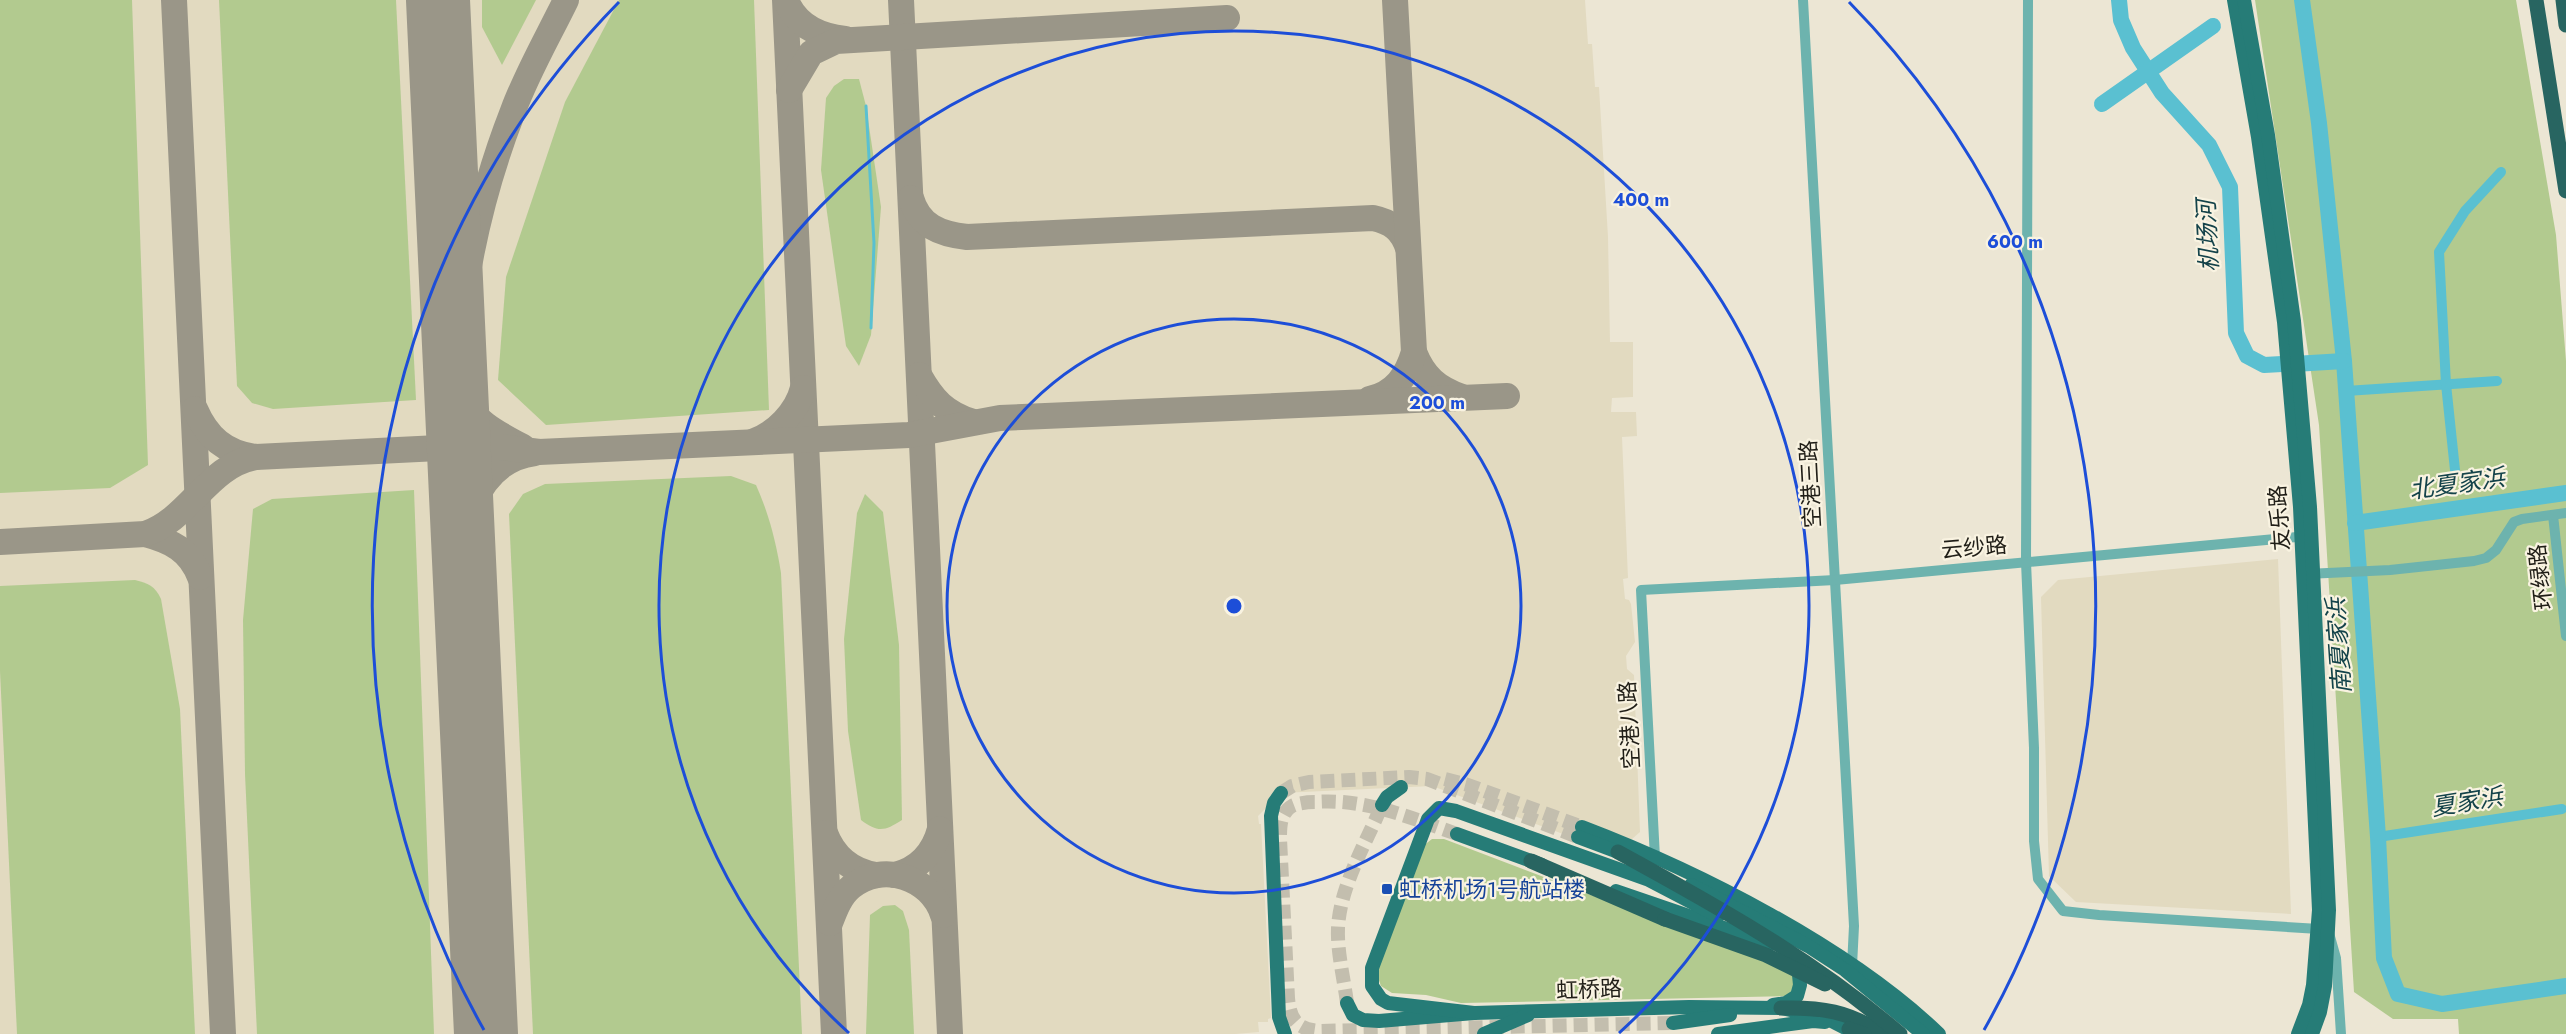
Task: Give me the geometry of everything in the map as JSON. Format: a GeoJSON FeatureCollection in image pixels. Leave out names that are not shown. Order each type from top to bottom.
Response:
{"type":"FeatureCollection","features":[{"type":"Feature","properties":{"kind":"highway"},"geometry":{"type":"LineString","coordinates":[[2536,0],[2566,191]]}},
{"type":"Feature","properties":{"kind":"highway"},"geometry":{"type":"LineString","coordinates":[[2562,0],[2566,25]]}},
{"type":"Feature","properties":{"kind":"highway"},"geometry":{"type":"LineString","coordinates":[[1618,852],[1696,894],[1809,963],[1900,1034]]}},
{"type":"Feature","properties":{"kind":"highway"},"geometry":{"type":"LineString","coordinates":[[1531,861],[1665,919],[1793,967],[1833,989],[1900,1034]]}},
{"type":"Feature","properties":{"kind":"highway"},"geometry":{"type":"LineString","coordinates":[[1781,1008],[1833,1010],[1865,1022],[1883,1034]]}},
{"type":"Feature","properties":{"kind":"main road","name":"友乐路"},"geometry":{"type":"LineString","coordinates":[[2234,0],[2258,137],[2284,322],[2306,536]]}},
{"type":"Feature","properties":{"kind":"main road","name":"友乐路"},"geometry":{"type":"LineString","coordinates":[[2244,0],[2268,135],[2294,321],[2324,931],[2325,986],[2320,1012],[2312,1034]]}},
{"type":"Feature","properties":{"kind":"main road"},"geometry":{"type":"LineString","coordinates":[[1382,805],[1387,797],[1401,787]]}},
{"type":"Feature","properties":{"kind":"main road"},"geometry":{"type":"LineString","coordinates":[[1281,793],[1274,803],[1271,816],[1279,1017],[1285,1034]]}},
{"type":"Feature","properties":{"kind":"main road"},"geometry":{"type":"LineString","coordinates":[[1474,1013],[1388,1003],[1372,987],[1372,968],[1428,819],[1433,811],[1439,808],[1446,808],[1649,880],[1836,978],[1909,1034]]}},
{"type":"Feature","properties":{"kind":"main road"},"geometry":{"type":"LineString","coordinates":[[1923,1034],[1845,970],[1808,946],[1651,865],[1618,852],[1580,832],[1655,858],[1757,908],[1852,966],[1898,999],[1939,1034]]}},
{"type":"Feature","properties":{"kind":"main road"},"geometry":{"type":"LineString","coordinates":[[1457,834],[1782,949],[1798,964],[1800,974],[1797,996],[1786,1003],[1756,1008]]}},
{"type":"Feature","properties":{"kind":"main road"},"geometry":{"type":"LineString","coordinates":[[1552,846],[1601,855],[1655,858]]}},
{"type":"Feature","properties":{"kind":"main road","name":"友乐路"},"geometry":{"type":"LineString","coordinates":[[2298,1034],[2309,1005],[2324,931]]}},
{"type":"Feature","properties":{"kind":"main road","name":"虹桥路"},"geometry":{"type":"LineString","coordinates":[[1347,1003],[1353,1015],[1363,1020],[1379,1021],[1474,1013],[1689,1007],[1781,1008],[1807,1012],[1852,1030]]}},
{"type":"Feature","properties":{"kind":"main road"},"geometry":{"type":"LineString","coordinates":[[1781,1008],[1673,1023],[1781,1025]]}},
{"type":"Feature","properties":{"kind":"main road"},"geometry":{"type":"LineString","coordinates":[[1484,1034],[1535,1012]]}},
{"type":"Feature","properties":{"kind":"main road","name":"虹桥路"},"geometry":{"type":"LineString","coordinates":[[1718,1034],[1813,1021],[1852,1030]]}},
{"type":"Feature","properties":{"kind":"street","name":"空港三路"},"geometry":{"type":"LineString","coordinates":[[1803,0],[1854,926],[1852,966]]}},
{"type":"Feature","properties":{"kind":"street"},"geometry":{"type":"LineString","coordinates":[[2028,0],[2026,562],[2034,748],[2034,841],[2038,879],[2063,911],[2324,931],[2336,958],[2342,1034]]}},
{"type":"Feature","properties":{"kind":"street"},"geometry":{"type":"LineString","coordinates":[[2308,573],[2390,570],[2487,558],[2496,550],[2514,522],[2566,513]]}},
{"type":"Feature","properties":{"kind":"street","name":"环绿路"},"geometry":{"type":"LineString","coordinates":[[2553,514],[2566,636]]}},
{"type":"Feature","properties":{"kind":"street","name":"云纱路"},"geometry":{"type":"LineString","coordinates":[[1641,590],[1835,580],[2306,536]]}},
{"type":"Feature","properties":{"kind":"street","name":"空港八路"},"geometry":{"type":"LineString","coordinates":[[1641,590],[1655,858]]}},
{"type":"Feature","properties":{"kind":"street"},"geometry":{"type":"LineString","coordinates":[[1755,1034],[1781,1025]]}},
{"type":"Feature","properties":{"kind":"shaded area"},"geometry":{"type":"Polygon","coordinates":[[[0,0],[1585,0],[1588,44],[1592,44],[1595,87],[1599,87],[1608,237],[1610,342],[1633,342],[1633,397],[1612,398],[1611,412],[1636,412],[1637,436],[1622,437],[1628,578],[1623,579],[1625,599],[1631,604],[1635,642],[1626,656],[1627,669],[1634,675],[1640,832],[1632,839],[1577,839],[1432,786],[1281,793],[1258,816],[1259,824],[1261,824],[1271,1018],[1268,1022],[1258,1022],[1259,1032],[1235,1034],[0,1034],[0,0]]]}},
{"type":"Feature","properties":{"kind":"shaded area"},"geometry":{"type":"Polygon","coordinates":[[[2278,559],[2291,914],[2076,902],[2049,876],[2041,597],[2058,580],[2278,559]]]}},
{"type":"Feature","properties":{"kind":"green space"},"geometry":{"type":"Polygon","coordinates":[[[0,0],[132,0],[148,465],[110,488],[0,493],[0,0]]]}},
{"type":"Feature","properties":{"kind":"green space"},"geometry":{"type":"Polygon","coordinates":[[[219,0],[396,0],[416,400],[273,409],[252,403],[237,386],[219,0]]]}},
{"type":"Feature","properties":{"kind":"green space"},"geometry":{"type":"Polygon","coordinates":[[[482,0],[536,0],[502,65],[482,27],[482,0]]]}},
{"type":"Feature","properties":{"kind":"green space"},"geometry":{"type":"Polygon","coordinates":[[[619,0],[754,0],[769,410],[546,425],[498,380],[506,277],[565,102],[619,0]]]}},
{"type":"Feature","properties":{"kind":"green space"},"geometry":{"type":"Polygon","coordinates":[[[2255,0],[2516,0],[2556,235],[2566,361],[2566,1034],[2459,1034],[2458,1019],[2393,1019],[2354,992],[2319,425],[2255,0]]]}},
{"type":"Feature","properties":{"kind":"green space"},"geometry":{"type":"Polygon","coordinates":[[[844,79],[859,79],[866,106],[881,207],[871,335],[859,366],[846,346],[821,170],[826,98],[834,86],[844,79]]]}},
{"type":"Feature","properties":{"kind":"green space"},"geometry":{"type":"Polygon","coordinates":[[[731,476],[756,485],[772,528],[781,573],[802,1034],[533,1034],[509,514],[523,494],[545,484],[731,476]]]}},
{"type":"Feature","properties":{"kind":"green space"},"geometry":{"type":"Polygon","coordinates":[[[414,490],[434,1034],[257,1034],[245,774],[243,620],[253,509],[272,499],[414,490]]]}},
{"type":"Feature","properties":{"kind":"green space"},"geometry":{"type":"Polygon","coordinates":[[[865,494],[883,512],[899,645],[902,820],[882,829],[872,827],[861,820],[848,731],[844,639],[857,513],[865,494]]]}},
{"type":"Feature","properties":{"kind":"green space"},"geometry":{"type":"Polygon","coordinates":[[[135,580],[151,586],[161,599],[180,709],[195,1034],[17,1034],[0,671],[0,586],[135,580]]]}},
{"type":"Feature","properties":{"kind":"green space"},"geometry":{"type":"Polygon","coordinates":[[[1432,839],[1444,839],[1793,972],[1794,996],[1461,1003],[1426,995],[1392,993],[1381,986],[1377,975],[1380,953],[1423,846],[1432,839]]]}},
{"type":"Feature","properties":{"kind":"green space"},"geometry":{"type":"Polygon","coordinates":[[[895,905],[903,911],[909,930],[914,1034],[866,1034],[870,915],[883,906],[895,905]]]}},
{"type":"Feature","properties":{"kind":"waterway","name":"机场河"},"geometry":{"type":"LineString","coordinates":[[2119,0],[2121,20],[2133,48],[2162,93],[2209,145],[2230,187],[2236,333],[2247,356],[2264,365],[2282,364]]}},
{"type":"Feature","properties":{"kind":"waterway","name":"南夏家浜"},"geometry":{"type":"LineString","coordinates":[[2302,0],[2319,123],[2344,361],[2378,837],[2384,958],[2398,994],[2442,1004],[2566,986]]}},
{"type":"Feature","properties":{"kind":"waterway"},"geometry":{"type":"LineString","coordinates":[[2102,104],[2213,26]]}},
{"type":"Feature","properties":{"kind":"waterway"},"geometry":{"type":"LineString","coordinates":[[866,106],[874,243],[871,328]]}},
{"type":"Feature","properties":{"kind":"waterway"},"geometry":{"type":"LineString","coordinates":[[2455,470],[2446,384],[2439,252],[2465,211],[2501,172]]}},
{"type":"Feature","properties":{"kind":"waterway","name":"机场河"},"geometry":{"type":"LineString","coordinates":[[2294,364],[2344,361]]}},
{"type":"Feature","properties":{"kind":"waterway"},"geometry":{"type":"LineString","coordinates":[[2346,391],[2497,381]]}},
{"type":"Feature","properties":{"kind":"waterway","name":"北夏家浜"},"geometry":{"type":"LineString","coordinates":[[2355,523],[2566,493]]}},
{"type":"Feature","properties":{"kind":"waterway","name":"夏家浜"},"geometry":{"type":"LineString","coordinates":[[2378,837],[2562,809]]}},
{"type":"Feature","properties":{"kind":"taxiway"},"geometry":{"type":"LineString","coordinates":[[174,0],[223,1034]]}},
{"type":"Feature","properties":{"kind":"taxiway"},"geometry":{"type":"LineString","coordinates":[[431,0],[441,67]]}},
{"type":"Feature","properties":{"kind":"taxiway"},"geometry":{"type":"LineString","coordinates":[[523,447],[485,425],[470,410],[457,384],[456,360],[463,300],[486,190],[513,111],[566,0]]}},
{"type":"Feature","properties":{"kind":"taxiway"},"geometry":{"type":"LineString","coordinates":[[785,0],[834,1034]]}},
{"type":"Feature","properties":{"kind":"taxiway"},"geometry":{"type":"LineString","coordinates":[[786,0],[790,9],[802,23],[826,35],[845,39]]}},
{"type":"Feature","properties":{"kind":"taxiway"},"geometry":{"type":"LineString","coordinates":[[901,0],[950,1034]]}},
{"type":"Feature","properties":{"kind":"taxiway"},"geometry":{"type":"LineString","coordinates":[[1370,399],[1393,388],[1399,382],[1408,369],[1414,352],[1395,0]]}},
{"type":"Feature","properties":{"kind":"taxiway"},"geometry":{"type":"LineString","coordinates":[[789,90],[811,53],[836,41],[1227,18]]}},
{"type":"Feature","properties":{"kind":"taxiway"},"geometry":{"type":"LineString","coordinates":[[911,198],[919,215],[932,227],[948,234],[967,237],[1373,218],[1395,228],[1403,236],[1408,248]]}},
{"type":"Feature","properties":{"kind":"taxiway"},"geometry":{"type":"LineString","coordinates":[[1414,352],[1422,368],[1432,380],[1445,390],[1462,397]]}},
{"type":"Feature","properties":{"kind":"taxiway"},"geometry":{"type":"LineString","coordinates":[[919,375],[929,392],[947,410],[973,422]]}},
{"type":"Feature","properties":{"kind":"taxiway"},"geometry":{"type":"LineString","coordinates":[[752,442],[769,434],[791,414],[803,388]]}},
{"type":"Feature","properties":{"kind":"taxiway"},"geometry":{"type":"LineString","coordinates":[[0,542],[145,534],[175,517],[225,470],[239,462],[256,457],[459,447],[501,447],[539,452],[909,435],[1000,418],[1507,396]]}},
{"type":"Feature","properties":{"kind":"taxiway"},"geometry":{"type":"LineString","coordinates":[[195,409],[205,428],[218,442],[235,452],[256,457]]}},
{"type":"Feature","properties":{"kind":"taxiway"},"geometry":{"type":"LineString","coordinates":[[463,534],[472,506],[486,481],[507,462],[535,453]]}},
{"type":"Feature","properties":{"kind":"taxiway"},"geometry":{"type":"LineString","coordinates":[[145,534],[179,548],[191,560],[200,577]]}},
{"type":"Feature","properties":{"kind":"taxiway"},"geometry":{"type":"LineString","coordinates":[[895,875],[911,869],[924,858],[934,845],[940,829]]}},
{"type":"Feature","properties":{"kind":"taxiway"},"geometry":{"type":"LineString","coordinates":[[825,833],[833,849],[844,862],[876,875]]}},
{"type":"Feature","properties":{"kind":"taxiway"},"geometry":{"type":"LineString","coordinates":[[830,923],[838,904],[851,887],[863,879],[891,874],[904,877],[928,891],[937,902],[943,915]]}},
{"type":"Feature","properties":{"kind":"taxiway"},"geometry":{"type":"LineString","coordinates":[[483,1034],[484,995]]}},
{"type":"Feature","properties":{"kind":"runway"},"geometry":{"type":"LineString","coordinates":[[438,0],[486,1034]]}},
{"type":"Feature","properties":{"kind":"tunnel"},"geometry":{"type":"LineString","coordinates":[[1281,793],[1292,786],[1309,782],[1409,777],[1427,779],[1578,837]]}},
{"type":"Feature","properties":{"kind":"tunnel"},"geometry":{"type":"LineString","coordinates":[[1445,779],[1468,785],[1582,827]]}},
{"type":"Feature","properties":{"kind":"tunnel"},"geometry":{"type":"LineString","coordinates":[[1457,834],[1388,810],[1352,803],[1306,802],[1294,805],[1285,812],[1280,839],[1288,998],[1296,1022],[1305,1028],[1319,1031],[1673,1023]]}},
{"type":"Feature","properties":{"kind":"tunnel"},"geometry":{"type":"LineString","coordinates":[[1347,1003],[1339,946],[1340,912],[1343,896],[1382,805]]}},
{"type":"Feature","properties":{"kind":"place","name":"虹桥机场1号航站楼"},"geometry":{"type":"Point","coordinates":[1387,889]}}]}
